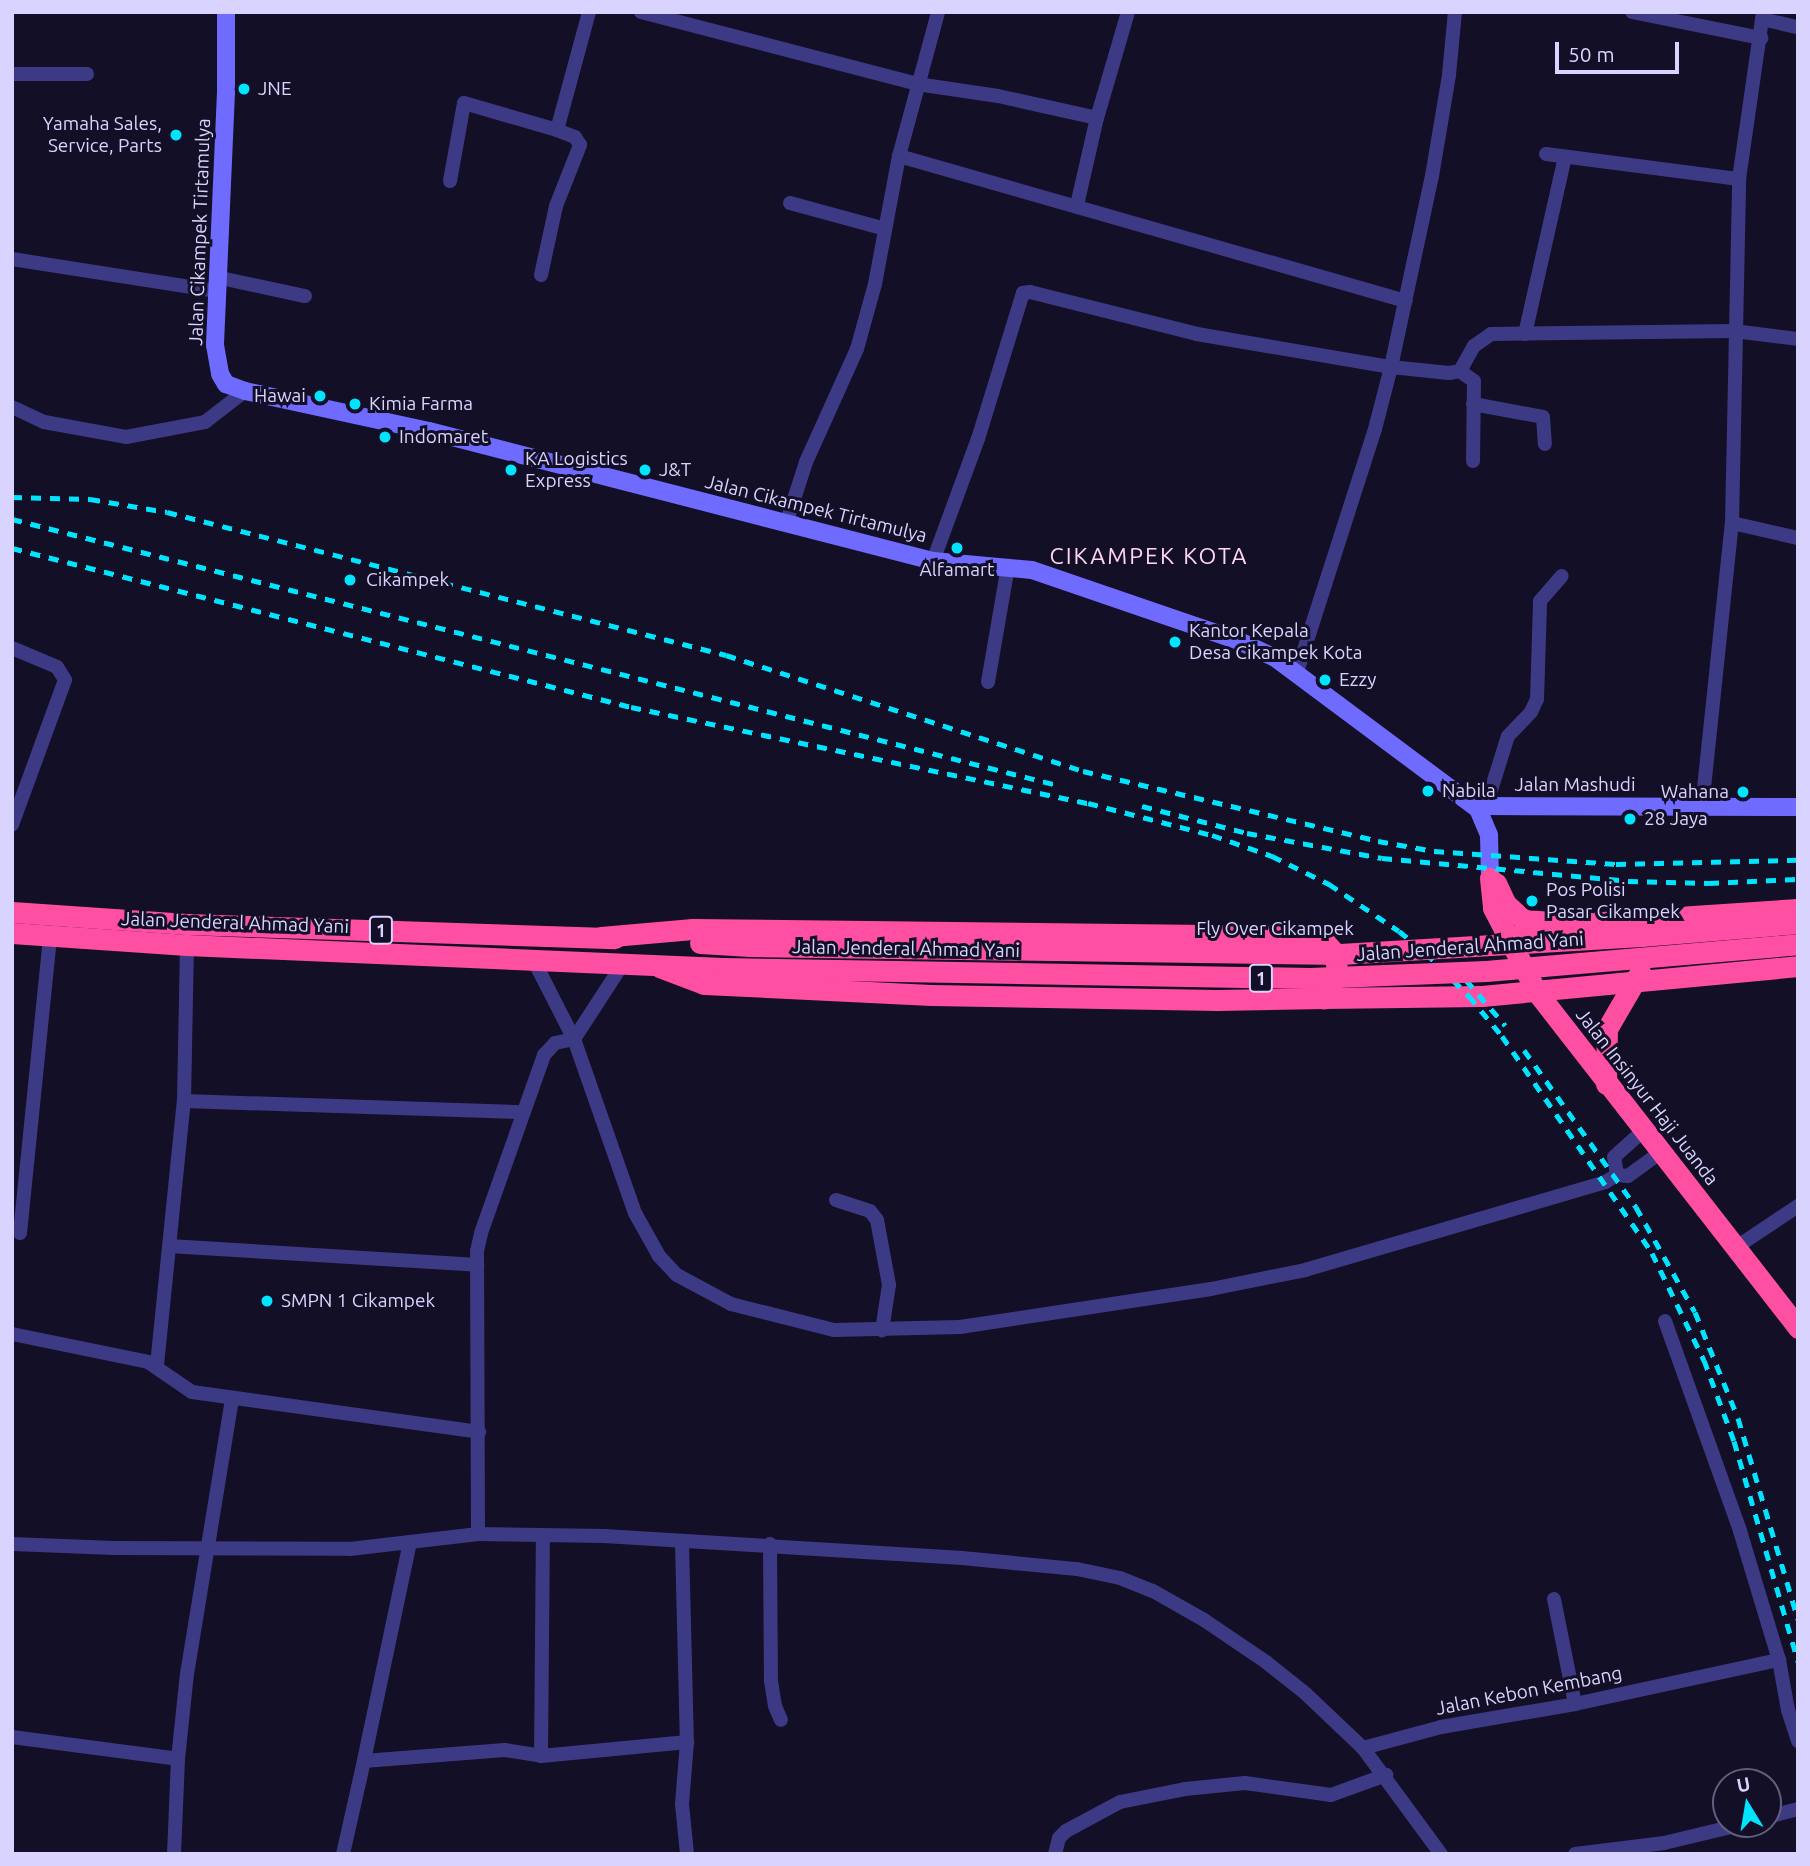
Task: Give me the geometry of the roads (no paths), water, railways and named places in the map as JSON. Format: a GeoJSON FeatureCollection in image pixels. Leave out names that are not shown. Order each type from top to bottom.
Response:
{"type":"FeatureCollection","features":[{"type":"Feature","properties":{"kind":"highway"},"geometry":{"type":"LineString","coordinates":[[1490,878],[1499,885],[1506,904],[1524,920],[1572,924],[1798,909]]}},
{"type":"Feature","properties":{"kind":"highway","name":"Jalan Insinyur Haji Juanda"},"geometry":{"type":"LineString","coordinates":[[1490,878],[1493,908],[1536,990],[1606,1084],[1798,1328]]}},
{"type":"Feature","properties":{"kind":"highway","name":"Jalan Jenderal Ahmad Yani"},"geometry":{"type":"LineString","coordinates":[[12,912],[187,923],[601,937],[750,946]]}},
{"type":"Feature","properties":{"kind":"highway"},"geometry":{"type":"LineString","coordinates":[[1606,1084],[1607,1029],[1636,981],[1642,964],[1641,945],[1637,937],[1617,922]]}},
{"type":"Feature","properties":{"kind":"highway","name":"Fly Over Cikampek"},"geometry":{"type":"LineString","coordinates":[[750,946],[1340,954],[1798,923]]}},
{"type":"Feature","properties":{"kind":"highway"},"geometry":{"type":"LineString","coordinates":[[1508,938],[1572,924]]}},
{"type":"Feature","properties":{"kind":"highway"},"geometry":{"type":"LineString","coordinates":[[601,937],[693,929],[1303,936],[1324,941],[1333,951],[1338,972],[1324,998]]}},
{"type":"Feature","properties":{"kind":"highway","name":"Jalan Jenderal Ahmad Yani"},"geometry":{"type":"LineString","coordinates":[[12,933],[187,945],[659,967],[1310,978],[1486,971],[1798,944]]}},
{"type":"Feature","properties":{"kind":"highway"},"geometry":{"type":"LineString","coordinates":[[659,967],[704,984],[1052,998],[1324,998],[1469,996],[1798,966]]}},
{"type":"Feature","properties":{"kind":"street","name":"Jalan Cikampek Tirtamulya"},"geometry":{"type":"LineString","coordinates":[[226,12],[226,92],[215,345],[220,374],[226,384],[245,391],[429,431],[933,561],[1008,566],[1066,580],[1183,619],[1262,652],[1482,808]]}},
{"type":"Feature","properties":{"kind":"street"},"geometry":{"type":"LineString","coordinates":[[557,130],[589,12]]}},
{"type":"Feature","properties":{"kind":"street"},"geometry":{"type":"LineString","coordinates":[[641,12],[917,84],[998,96],[1097,118]]}},
{"type":"Feature","properties":{"kind":"street"},"geometry":{"type":"LineString","coordinates":[[786,524],[806,462],[857,349],[876,284],[899,156],[938,12]]}},
{"type":"Feature","properties":{"kind":"street"},"geometry":{"type":"LineString","coordinates":[[1077,205],[1097,118],[1128,12]]}},
{"type":"Feature","properties":{"kind":"street"},"geometry":{"type":"LineString","coordinates":[[1296,675],[1376,429],[1391,367],[1432,177],[1449,75],[1455,12]]}},
{"type":"Feature","properties":{"kind":"street"},"geometry":{"type":"LineString","coordinates":[[1632,12],[1761,38]]}},
{"type":"Feature","properties":{"kind":"street"},"geometry":{"type":"LineString","coordinates":[[1702,807],[1732,523],[1739,179],[1763,15],[1798,27]]}},
{"type":"Feature","properties":{"kind":"street"},"geometry":{"type":"LineString","coordinates":[[12,74],[87,74]]}},
{"type":"Feature","properties":{"kind":"street"},"geometry":{"type":"LineString","coordinates":[[450,181],[464,103],[575,137],[580,145],[556,206],[541,275]]}},
{"type":"Feature","properties":{"kind":"street"},"geometry":{"type":"LineString","coordinates":[[1546,154],[1739,179]]}},
{"type":"Feature","properties":{"kind":"street"},"geometry":{"type":"LineString","coordinates":[[899,156],[1406,301]]}},
{"type":"Feature","properties":{"kind":"street"},"geometry":{"type":"LineString","coordinates":[[1525,334],[1565,157]]}},
{"type":"Feature","properties":{"kind":"street"},"geometry":{"type":"LineString","coordinates":[[790,203],[885,229]]}},
{"type":"Feature","properties":{"kind":"street"},"geometry":{"type":"LineString","coordinates":[[12,259],[305,296]]}},
{"type":"Feature","properties":{"kind":"street"},"geometry":{"type":"LineString","coordinates":[[933,561],[978,439],[1019,297],[1023,293],[1030,292],[1197,334],[1391,367],[1448,373],[1460,371],[1474,381],[1474,461]]}},
{"type":"Feature","properties":{"kind":"street"},"geometry":{"type":"LineString","coordinates":[[1460,371],[1474,346],[1483,337],[1491,334],[1734,331],[1798,339]]}},
{"type":"Feature","properties":{"kind":"street"},"geometry":{"type":"LineString","coordinates":[[12,407],[44,422],[126,437],[205,422],[245,391]]}},
{"type":"Feature","properties":{"kind":"street"},"geometry":{"type":"LineString","coordinates":[[1473,404],[1543,417],[1545,444]]}},
{"type":"Feature","properties":{"kind":"street"},"geometry":{"type":"LineString","coordinates":[[1732,523],[1798,538]]}},
{"type":"Feature","properties":{"kind":"street"},"geometry":{"type":"LineString","coordinates":[[988,682],[1008,566]]}},
{"type":"Feature","properties":{"kind":"street"},"geometry":{"type":"LineString","coordinates":[[1490,878],[1489,835],[1482,808],[1508,736],[1531,712],[1537,699],[1540,601],[1562,576]]}},
{"type":"Feature","properties":{"kind":"street"},"geometry":{"type":"LineString","coordinates":[[12,648],[57,667],[65,680],[12,825]]}},
{"type":"Feature","properties":{"kind":"street","name":"Jalan Mashudi"},"geometry":{"type":"LineString","coordinates":[[1482,808],[1798,807]]}},
{"type":"Feature","properties":{"kind":"street"},"geometry":{"type":"LineString","coordinates":[[20,1233],[50,937]]}},
{"type":"Feature","properties":{"kind":"street"},"geometry":{"type":"LineString","coordinates":[[157,1365],[184,1101],[187,945]]}},
{"type":"Feature","properties":{"kind":"street"},"geometry":{"type":"LineString","coordinates":[[534,961],[574,1040],[635,1213],[659,1256],[677,1275],[731,1304],[765,1315],[834,1330],[960,1328],[1305,1270],[1605,1182],[1618,1175],[1628,1177],[1661,1152]]}},
{"type":"Feature","properties":{"kind":"street"},"geometry":{"type":"LineString","coordinates":[[478,1534],[477,1265],[481,1233],[544,1055],[555,1043],[574,1040],[622,965]]}},
{"type":"Feature","properties":{"kind":"street"},"geometry":{"type":"LineString","coordinates":[[184,1101],[522,1112]]}},
{"type":"Feature","properties":{"kind":"street"},"geometry":{"type":"LineString","coordinates":[[1618,1175],[1614,1157],[1644,1130]]}},
{"type":"Feature","properties":{"kind":"street"},"geometry":{"type":"LineString","coordinates":[[836,1200],[870,1211],[877,1220],[889,1285],[881,1330]]}},
{"type":"Feature","properties":{"kind":"street"},"geometry":{"type":"LineString","coordinates":[[1735,1248],[1798,1206]]}},
{"type":"Feature","properties":{"kind":"street"},"geometry":{"type":"LineString","coordinates":[[169,1246],[477,1265]]}},
{"type":"Feature","properties":{"kind":"street"},"geometry":{"type":"LineString","coordinates":[[1665,1321],[1740,1531],[1779,1660],[1788,1710],[1798,1741]]}},
{"type":"Feature","properties":{"kind":"street"},"geometry":{"type":"LineString","coordinates":[[12,1334],[157,1365],[182,1388],[232,1398],[479,1432]]}},
{"type":"Feature","properties":{"kind":"street"},"geometry":{"type":"LineString","coordinates":[[174,1854],[178,1759],[206,1547],[232,1398]]}},
{"type":"Feature","properties":{"kind":"street"},"geometry":{"type":"LineString","coordinates":[[12,1544],[100,1548],[350,1549],[478,1534],[604,1536],[682,1542],[770,1544],[1012,1563],[1120,1578],[1153,1591],[1266,1662],[1363,1748],[1441,1854]]}},
{"type":"Feature","properties":{"kind":"street"},"geometry":{"type":"LineString","coordinates":[[541,1756],[543,1536]]}},
{"type":"Feature","properties":{"kind":"street"},"geometry":{"type":"LineString","coordinates":[[343,1854],[410,1542]]}},
{"type":"Feature","properties":{"kind":"street"},"geometry":{"type":"LineString","coordinates":[[682,1542],[687,1742],[681,1804],[687,1854]]}},
{"type":"Feature","properties":{"kind":"street"},"geometry":{"type":"LineString","coordinates":[[770,1544],[769,1656],[772,1693],[781,1720]]}},
{"type":"Feature","properties":{"kind":"street"},"geometry":{"type":"LineString","coordinates":[[1554,1599],[1575,1704]]}},
{"type":"Feature","properties":{"kind":"street","name":"Jalan Kebon Kembang"},"geometry":{"type":"LineString","coordinates":[[1363,1748],[1441,1727],[1575,1704],[1779,1660]]}},
{"type":"Feature","properties":{"kind":"street"},"geometry":{"type":"LineString","coordinates":[[12,1737],[178,1759]]}},
{"type":"Feature","properties":{"kind":"street"},"geometry":{"type":"LineString","coordinates":[[364,1761],[505,1750],[541,1756],[687,1742]]}},
{"type":"Feature","properties":{"kind":"street"},"geometry":{"type":"LineString","coordinates":[[1055,1854],[1059,1838],[1066,1831],[1120,1802],[1185,1788],[1245,1783],[1331,1795],[1385,1775]]}},
{"type":"Feature","properties":{"kind":"street"},"geometry":{"type":"LineString","coordinates":[[1575,1854],[1664,1843],[1712,1831]]}},
{"type":"Feature","properties":{"kind":"railway"},"geometry":{"type":"LineString","coordinates":[[12,497],[90,499],[167,512],[726,655],[1083,771],[1378,841],[1434,851],[1616,864],[1798,860]]}},
{"type":"Feature","properties":{"kind":"railway"},"geometry":{"type":"LineString","coordinates":[[12,519],[1057,785]]}},
{"type":"Feature","properties":{"kind":"railway"},"geometry":{"type":"LineString","coordinates":[[12,548],[631,707],[1088,803],[1212,835],[1272,856],[1329,884],[1399,931],[1426,953],[1469,996],[1502,1036],[1652,1253],[1704,1360],[1734,1441],[1798,1662]]}},
{"type":"Feature","properties":{"kind":"railway"},"geometry":{"type":"LineString","coordinates":[[1142,806],[1247,833],[1382,858],[1628,881],[1709,883],[1798,879]]}},
{"type":"Feature","properties":{"kind":"railway"},"geometry":{"type":"LineString","coordinates":[[1466,980],[1505,1025]]}},
{"type":"Feature","properties":{"kind":"railway"},"geometry":{"type":"LineString","coordinates":[[1524,1050],[1636,1207],[1695,1312],[1738,1418],[1798,1619]]}},
{"type":"Feature","properties":{"kind":"place","name":"JNE"},"geometry":{"type":"Point","coordinates":[244,89]}},
{"type":"Feature","properties":{"kind":"place","name":"Yamaha Sales, Service, Parts"},"geometry":{"type":"Point","coordinates":[176,135]}},
{"type":"Feature","properties":{"kind":"place","name":"Hawai"},"geometry":{"type":"Point","coordinates":[320,396]}},
{"type":"Feature","properties":{"kind":"place","name":"Kimia Farma"},"geometry":{"type":"Point","coordinates":[355,404]}},
{"type":"Feature","properties":{"kind":"place","name":"Indomaret"},"geometry":{"type":"Point","coordinates":[385,437]}},
{"type":"Feature","properties":{"kind":"place","name":"KA Logistics Express"},"geometry":{"type":"Point","coordinates":[511,470]}},
{"type":"Feature","properties":{"kind":"place","name":"J&T"},"geometry":{"type":"Point","coordinates":[645,470]}},
{"type":"Feature","properties":{"kind":"place","name":"Alfamart"},"geometry":{"type":"Point","coordinates":[957,548]}},
{"type":"Feature","properties":{"kind":"place","name":"Cikampek"},"geometry":{"type":"Point","coordinates":[350,580]}},
{"type":"Feature","properties":{"kind":"place","name":"Kantor Kepala Desa Cikampek Kota"},"geometry":{"type":"Point","coordinates":[1175,642]}},
{"type":"Feature","properties":{"kind":"place","name":"Ezzy"},"geometry":{"type":"Point","coordinates":[1325,680]}},
{"type":"Feature","properties":{"kind":"place","name":"Nabila"},"geometry":{"type":"Point","coordinates":[1428,791]}},
{"type":"Feature","properties":{"kind":"place","name":"Wahana"},"geometry":{"type":"Point","coordinates":[1743,792]}},
{"type":"Feature","properties":{"kind":"place","name":"28 Jaya"},"geometry":{"type":"Point","coordinates":[1630,819]}},
{"type":"Feature","properties":{"kind":"place","name":"Pos Polisi Pasar Cikampek"},"geometry":{"type":"Point","coordinates":[1532,901]}},
{"type":"Feature","properties":{"kind":"place","name":"SMPN 1 Cikampek"},"geometry":{"type":"Point","coordinates":[267,1301]}},
{"type":"Feature","properties":{"kind":"district","name":"CIKAMPEK KOTA"},"geometry":{"type":"Point","coordinates":[1149,556]}}]}
